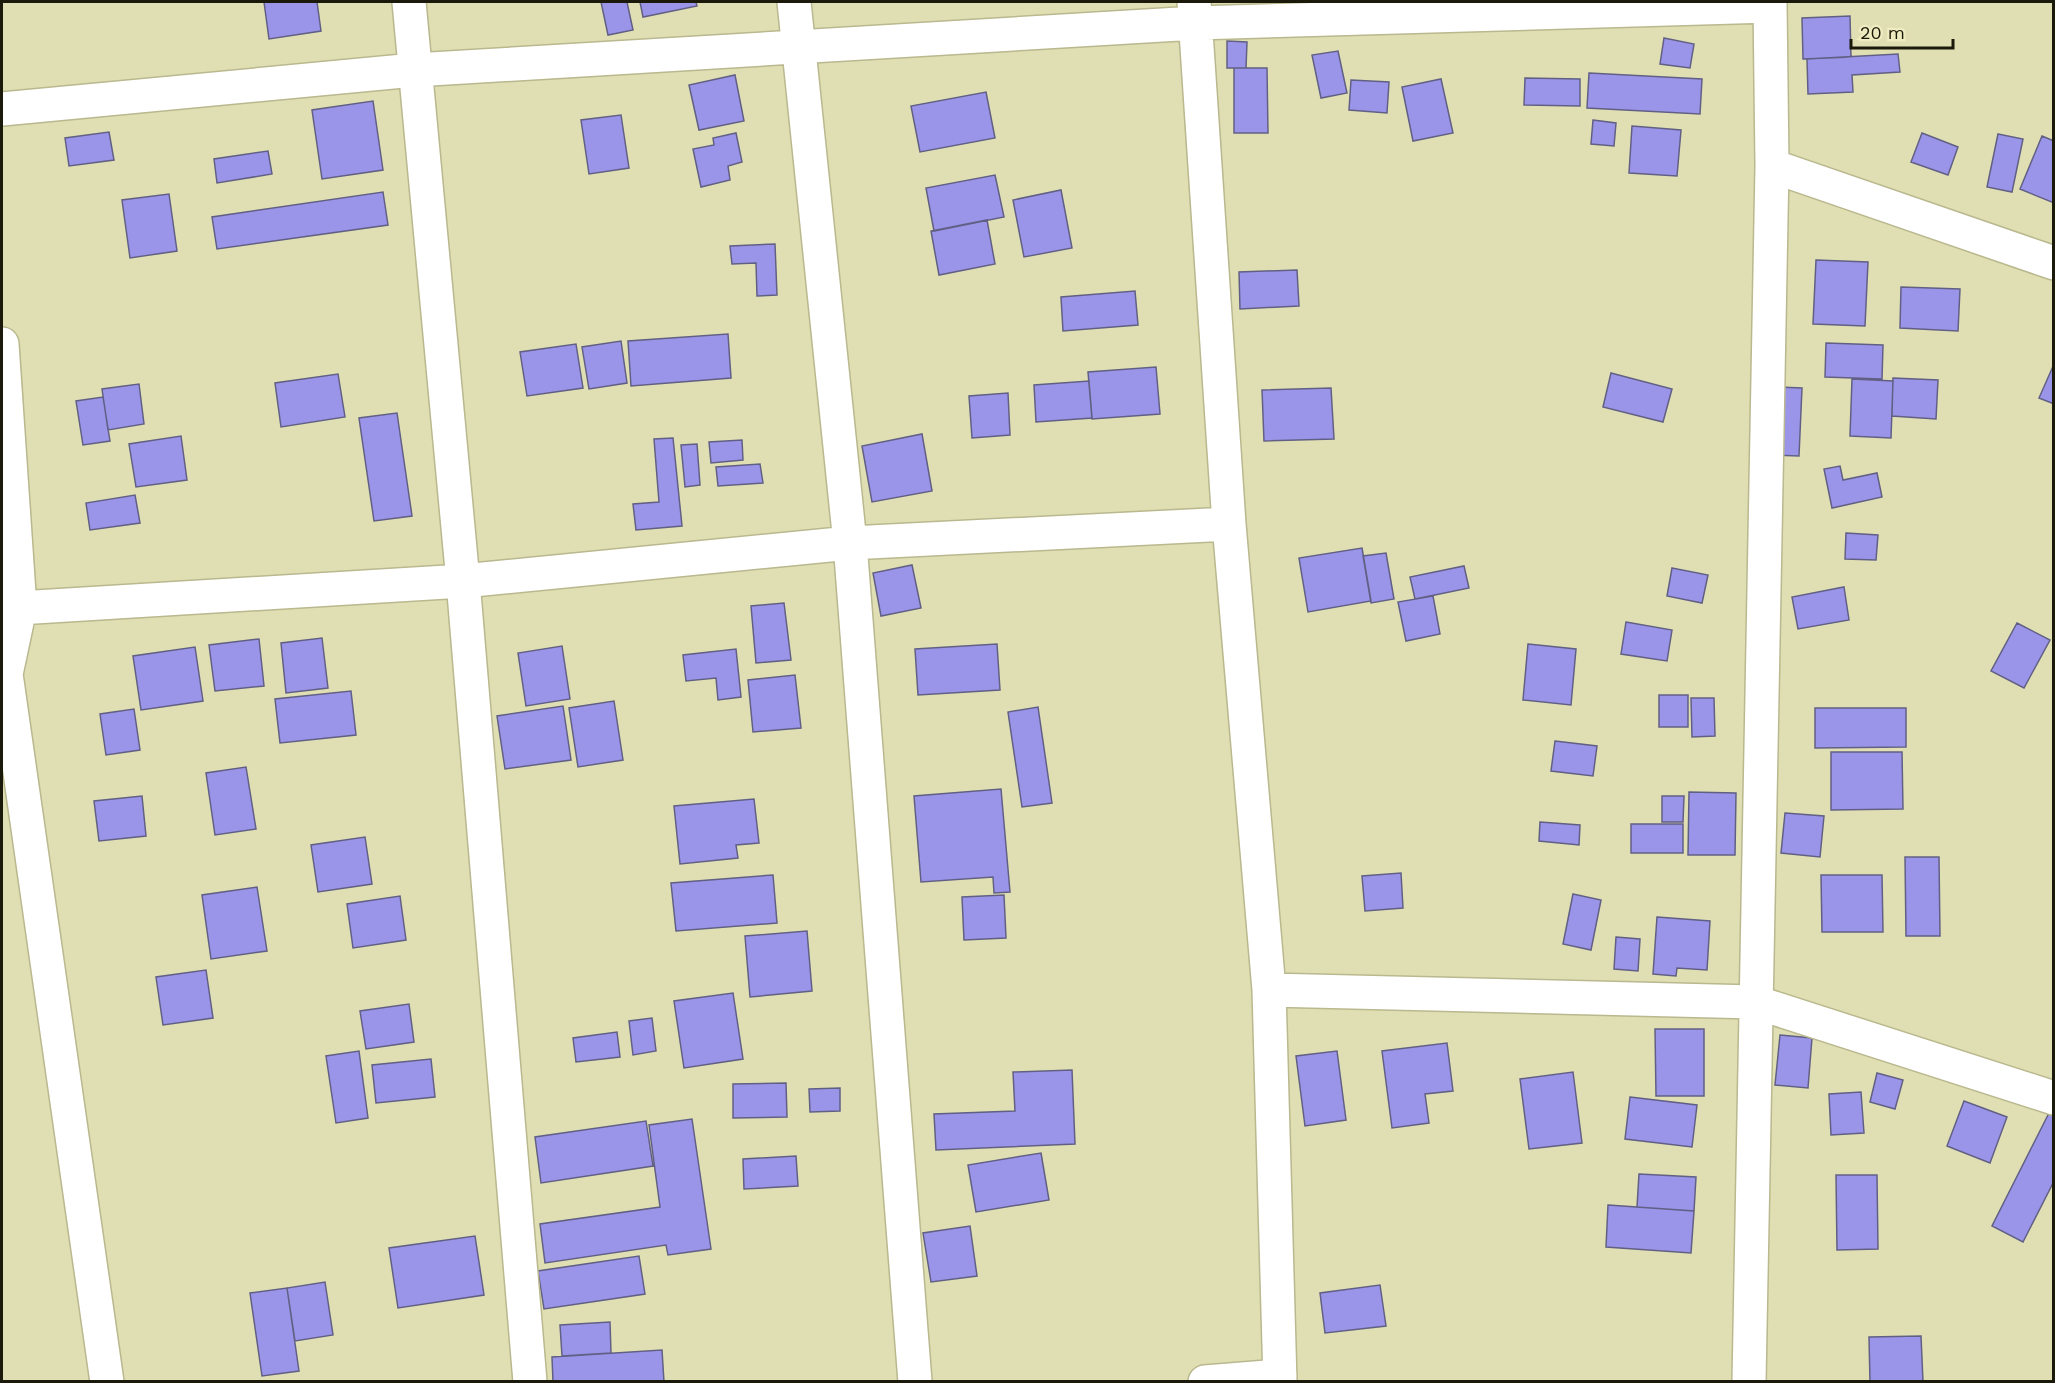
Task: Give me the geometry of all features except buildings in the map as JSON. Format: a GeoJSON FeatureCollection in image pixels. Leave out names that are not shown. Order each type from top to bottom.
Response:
{"type":"FeatureCollection","features":[{"type":"Feature","properties":{"kind":"street"},"geometry":{"type":"LineString","coordinates":[[409,2],[463,581],[530,1382]]}},
{"type":"Feature","properties":{"kind":"street"},"geometry":{"type":"LineString","coordinates":[[794,2],[797,49],[850,543],[915,1382]]}},
{"type":"Feature","properties":{"kind":"street"},"geometry":{"type":"LineString","coordinates":[[2,109],[414,70],[797,49],[1195,12],[1770,4],[1772,166],[1749,1382]]}},
{"type":"Feature","properties":{"kind":"street"},"geometry":{"type":"LineString","coordinates":[[1195,12],[1230,524],[1269,990],[1280,1379],[1205,1382]]}},
{"type":"Feature","properties":{"kind":"street"},"geometry":{"type":"LineString","coordinates":[[1772,166],[2054,263]]}},
{"type":"Feature","properties":{"kind":"street"},"geometry":{"type":"LineString","coordinates":[[2,344],[11,608],[4,670],[107,1382]]}},
{"type":"Feature","properties":{"kind":"street"},"geometry":{"type":"LineString","coordinates":[[11,608],[463,581],[850,543],[1230,524]]}},
{"type":"Feature","properties":{"kind":"street"},"geometry":{"type":"LineString","coordinates":[[1269,990],[1755,1002],[2054,1098]]}}]}
